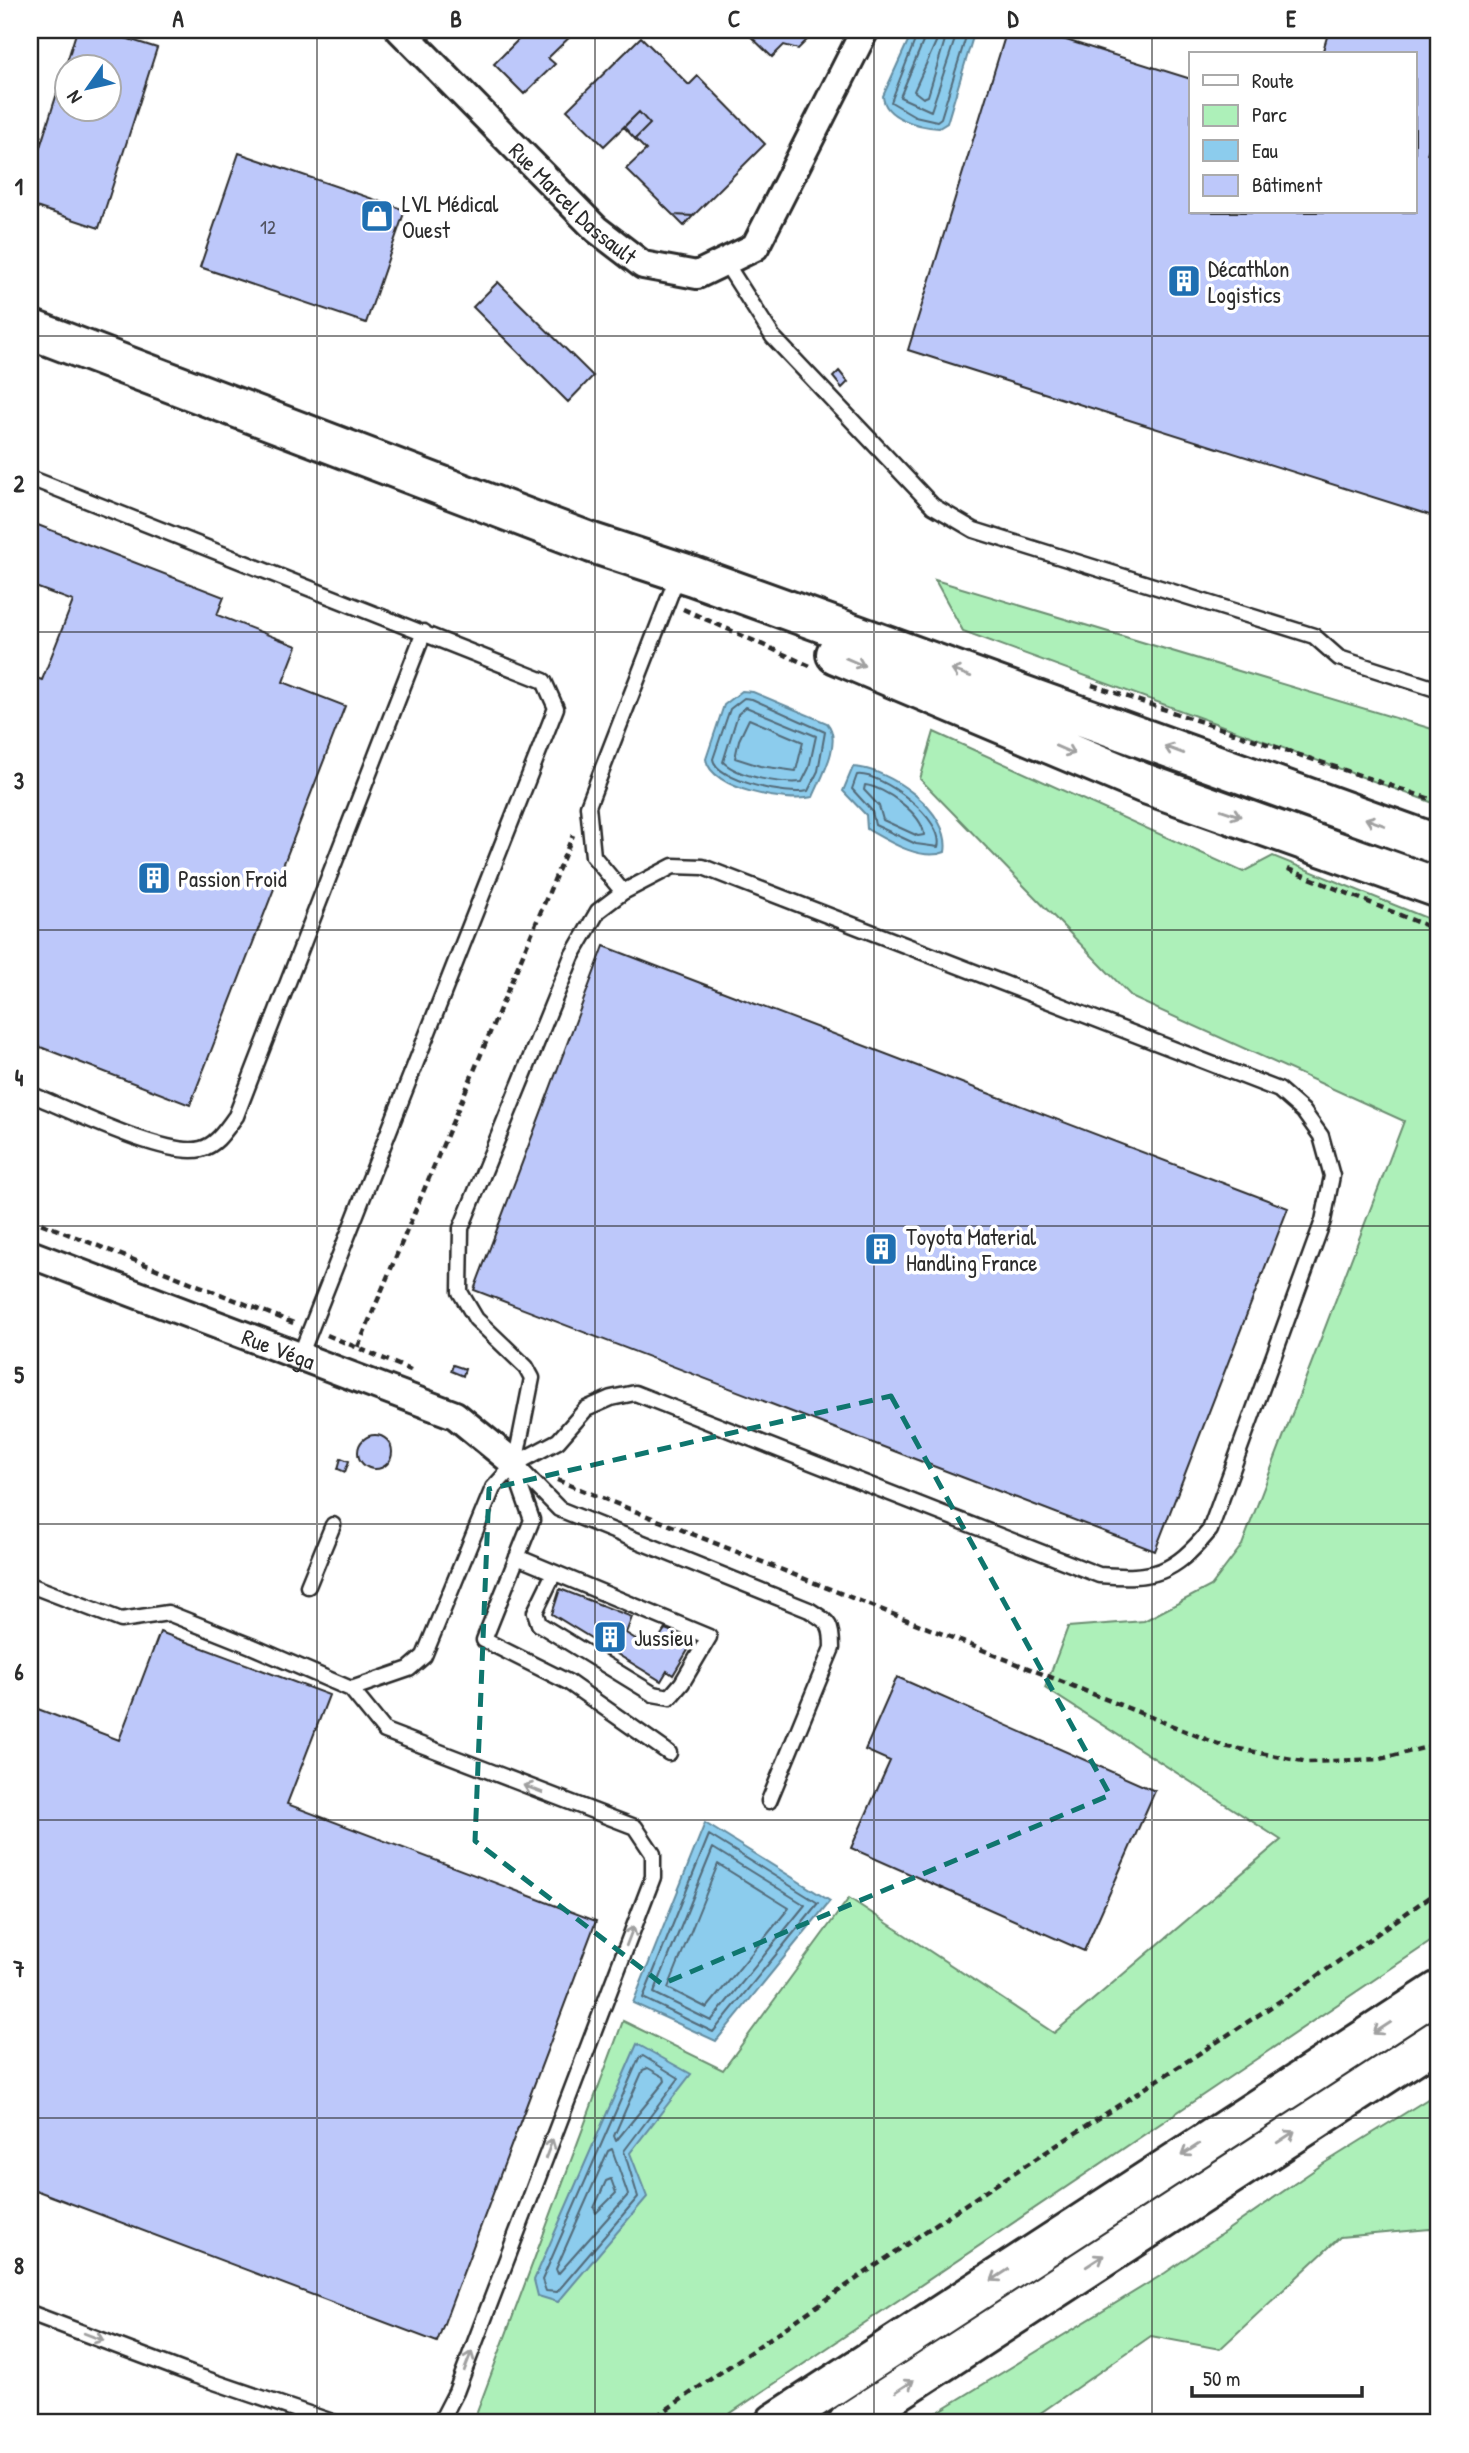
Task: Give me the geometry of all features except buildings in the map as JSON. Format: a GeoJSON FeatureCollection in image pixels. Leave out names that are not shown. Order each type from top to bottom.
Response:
{"type":"FeatureCollection","features":[{"type":"Feature","properties":{"kind":"main road"},"geometry":{"type":"LineString","coordinates":[[30,329],[592,543],[693,576],[1439,845]]}},
{"type":"Feature","properties":{"kind":"main road"},"geometry":{"type":"LineString","coordinates":[[592,543],[674,585],[1143,783],[1439,888]]}},
{"type":"Feature","properties":{"kind":"main road"},"geometry":{"type":"LineString","coordinates":[[775,2423],[1439,1991]]}},
{"type":"Feature","properties":{"kind":"main road"},"geometry":{"type":"LineString","coordinates":[[848,2423],[1439,2039]]}},
{"type":"Feature","properties":{"kind":"street","name":"Rue Marcel Dassault"},"geometry":{"type":"LineString","coordinates":[[400,30],[596,229],[643,265],[697,275],[755,247],[865,30]]}},
{"type":"Feature","properties":{"kind":"street","name":"Rue Véga"},"geometry":{"type":"LineString","coordinates":[[30,1254],[455,1415],[514,1465]]}},
{"type":"Feature","properties":{"kind":"lane"},"geometry":{"type":"LineString","coordinates":[[725,262],[773,337],[933,506],[974,530],[1314,636],[1339,658],[1439,690]]}},
{"type":"Feature","properties":{"kind":"lane"},"geometry":{"type":"LineString","coordinates":[[30,478],[544,681],[556,708],[300,1356]]}},
{"type":"Feature","properties":{"kind":"lane"},"geometry":{"type":"LineString","coordinates":[[623,892],[593,856],[587,825],[587,806],[674,585]]}},
{"type":"Feature","properties":{"kind":"lane"},"geometry":{"type":"LineString","coordinates":[[30,1094],[169,1149],[200,1150],[217,1141],[236,1116],[424,632]]}},
{"type":"Feature","properties":{"kind":"lane"},"geometry":{"type":"LineString","coordinates":[[351,1689],[409,1669],[424,1656],[486,1498],[514,1465],[558,1441],[586,1409],[611,1398],[635,1393],[1099,1575],[1142,1578],[1171,1567],[1189,1555],[1210,1530],[1323,1221],[1332,1175],[1321,1136],[1312,1121],[1279,1090],[703,867],[673,866],[623,892],[598,911],[572,956],[461,1228],[460,1292],[476,1319],[526,1367],[532,1378],[514,1465],[532,1520],[484,1640],[568,1682],[669,1753]]}},
{"type":"Feature","properties":{"kind":"lane"},"geometry":{"type":"LineString","coordinates":[[514,1465],[559,1509],[808,1610],[832,1628],[832,1648],[769,1801]]}},
{"type":"Feature","properties":{"kind":"lane"},"geometry":{"type":"LineString","coordinates":[[308,1586],[332,1525]]}},
{"type":"Feature","properties":{"kind":"lane"},"geometry":{"type":"LineString","coordinates":[[517,1558],[554,1573],[709,1637],[682,1683],[670,1697],[653,1694],[538,1624],[536,1612],[554,1573]]}},
{"type":"Feature","properties":{"kind":"lane"},"geometry":{"type":"LineString","coordinates":[[30,1585],[121,1620],[168,1613],[351,1689],[385,1731],[635,1827],[653,1854],[653,1877],[461,2380],[440,2423]]}},
{"type":"Feature","properties":{"kind":"lane"},"geometry":{"type":"LineString","coordinates":[[30,2313],[194,2375],[335,2423]]}},
{"type":"Feature","properties":{"kind":"path","name":"Rue Véga"},"geometry":{"type":"LineString","coordinates":[[30,1219],[358,1347],[570,837],[587,825]]}},
{"type":"Feature","properties":{"kind":"path"},"geometry":{"type":"LineString","coordinates":[[514,1465],[1223,1746],[1308,1762],[1380,1759],[1439,1744]]}},
{"type":"Feature","properties":{"kind":"path"},"geometry":{"type":"LineString","coordinates":[[647,2423],[954,2211],[1306,1985],[1439,1890]]}},
{"type":"Feature","properties":{"kind":"highlighted area"},"geometry":{"type":"Polygon","coordinates":[[[891,1396],[1110,1795],[662,1984],[475,1841],[489,1489],[891,1396]]]}},
{"type":"Feature","properties":{"kind":"green space"},"geometry":{"type":"Polygon","coordinates":[[[935,580],[1439,731],[1439,805],[963,631],[935,580]]]}},
{"type":"Feature","properties":{"kind":"green space"},"geometry":{"type":"Polygon","coordinates":[[[934,732],[1243,872],[1273,856],[1439,923],[1439,1936],[716,2423],[473,2423],[623,2021],[723,2070],[849,1898],[1054,2033],[1281,1840],[1045,1688],[1068,1627],[1144,1621],[1211,1586],[1242,1545],[1404,1121],[1133,998],[920,779],[934,732]]]}},
{"type":"Feature","properties":{"kind":"green space"},"geometry":{"type":"Polygon","coordinates":[[[1439,2092],[1439,2231],[1430,2229],[1340,2237],[1220,2349],[1151,2336],[1026,2423],[920,2423],[1165,2273],[1323,2164],[1439,2092]]]}},
{"type":"Feature","properties":{"kind":"water"},"geometry":{"type":"Polygon","coordinates":[[[913,30],[975,30],[947,123],[939,128],[904,120],[885,104],[883,96],[913,30]]]}},
{"type":"Feature","properties":{"kind":"water"},"geometry":{"type":"Polygon","coordinates":[[[742,691],[753,692],[827,723],[833,739],[832,749],[813,797],[786,798],[752,792],[721,779],[711,770],[706,759],[724,705],[742,691]]]}},
{"type":"Feature","properties":{"kind":"water"},"geometry":{"type":"Polygon","coordinates":[[[853,767],[884,775],[915,795],[939,822],[945,837],[945,852],[915,852],[867,829],[866,815],[843,791],[853,767]]]}},
{"type":"Feature","properties":{"kind":"water"},"geometry":{"type":"Polygon","coordinates":[[[705,1823],[830,1901],[716,2041],[633,2003],[705,1823]]]}},
{"type":"Feature","properties":{"kind":"water"},"geometry":{"type":"Polygon","coordinates":[[[637,2044],[691,2074],[630,2153],[647,2197],[558,2302],[538,2296],[534,2280],[637,2044]]]}},
{"type":"Feature","properties":{"kind":"place","name":"LVL Médical Ouest"},"geometry":{"type":"Point","coordinates":[377,216]}},
{"type":"Feature","properties":{"kind":"place","name":"Décathlon Logistics"},"geometry":{"type":"Point","coordinates":[1184,281]}},
{"type":"Feature","properties":{"kind":"place","name":"Passion Froid"},"geometry":{"type":"Point","coordinates":[154,878]}},
{"type":"Feature","properties":{"kind":"place","name":"Toyota Material Handling France"},"geometry":{"type":"Point","coordinates":[881,1249]}},
{"type":"Feature","properties":{"kind":"place","name":"Jussieu"},"geometry":{"type":"Point","coordinates":[610,1637]}}]}
